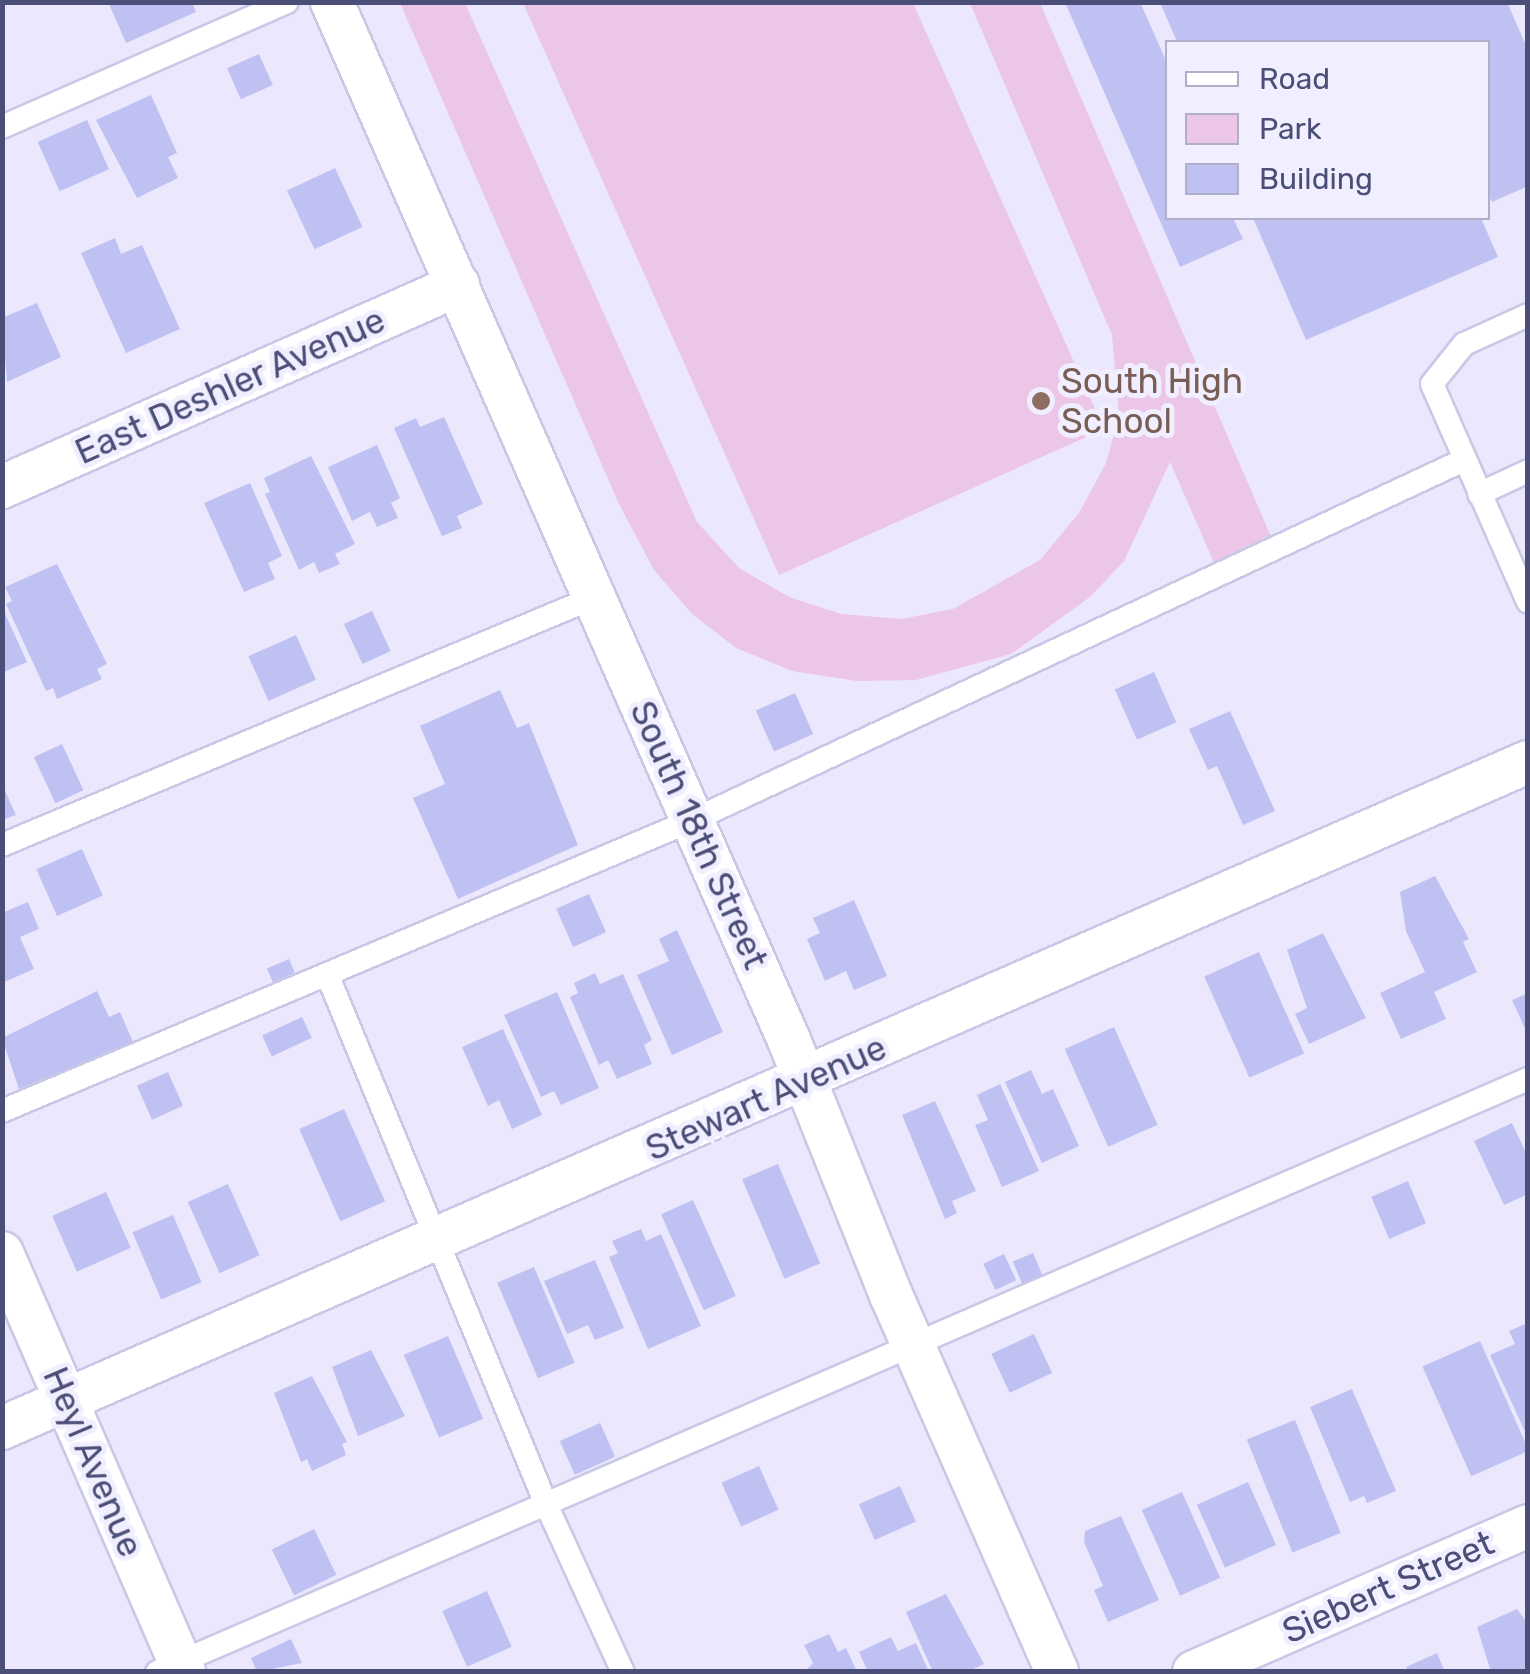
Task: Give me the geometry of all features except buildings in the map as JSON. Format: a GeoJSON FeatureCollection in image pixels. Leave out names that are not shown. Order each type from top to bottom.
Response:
{"type":"FeatureCollection","features":[{"type":"Feature","properties":{"kind":"street","name":"South 18th Street"},"geometry":{"type":"LineString","coordinates":[[332,2],[693,820],[1057,1672]]}},
{"type":"Feature","properties":{"kind":"street","name":"East Deshler Avenue"},"geometry":{"type":"LineString","coordinates":[[2,488],[458,285]]}},
{"type":"Feature","properties":{"kind":"street","name":"Stewart Avenue"},"geometry":{"type":"LineString","coordinates":[[2,1428],[804,1082],[1528,762]]}},
{"type":"Feature","properties":{"kind":"street","name":"Heyl Avenue"},"geometry":{"type":"LineString","coordinates":[[2,1253],[174,1668]]}},
{"type":"Feature","properties":{"kind":"street","name":"Siebert Street"},"geometry":{"type":"LineString","coordinates":[[1194,1672],[1528,1526]]}},
{"type":"Feature","properties":{"kind":"lane"},"geometry":{"type":"LineString","coordinates":[[2,127],[287,2]]}},
{"type":"Feature","properties":{"kind":"lane"},"geometry":{"type":"LineString","coordinates":[[1528,315],[1464,344],[1432,384],[1528,602]]}},
{"type":"Feature","properties":{"kind":"lane"},"geometry":{"type":"LineString","coordinates":[[2,1112],[693,820],[1464,460]]}},
{"type":"Feature","properties":{"kind":"lane"},"geometry":{"type":"LineString","coordinates":[[1478,494],[1528,471]]}},
{"type":"Feature","properties":{"kind":"lane"},"geometry":{"type":"LineString","coordinates":[[2,845],[595,597]]}},
{"type":"Feature","properties":{"kind":"lane"},"geometry":{"type":"LineString","coordinates":[[327,974],[440,1239],[546,1504],[624,1672]]}},
{"type":"Feature","properties":{"kind":"lane"},"geometry":{"type":"LineString","coordinates":[[174,1668],[1528,1079]]}},
{"type":"Feature","properties":{"kind":"green space"},"geometry":{"type":"Polygon","coordinates":[[[400,3],[465,3],[697,522],[739,568],[789,597],[841,614],[901,619],[953,609],[1040,560],[1079,513],[1106,463],[1119,416],[1112,335],[970,3],[1040,3],[1273,541],[1216,567],[1170,462],[1124,561],[1090,597],[1011,654],[916,680],[857,681],[792,671],[736,648],[692,614],[654,570],[619,504],[400,3]]]}},
{"type":"Feature","properties":{"kind":"green space"},"geometry":{"type":"Polygon","coordinates":[[[523,3],[913,3],[1104,429],[779,575],[523,3]]]}},
{"type":"Feature","properties":{"kind":"place","name":"South High School"},"geometry":{"type":"Point","coordinates":[1041,401]}}]}
